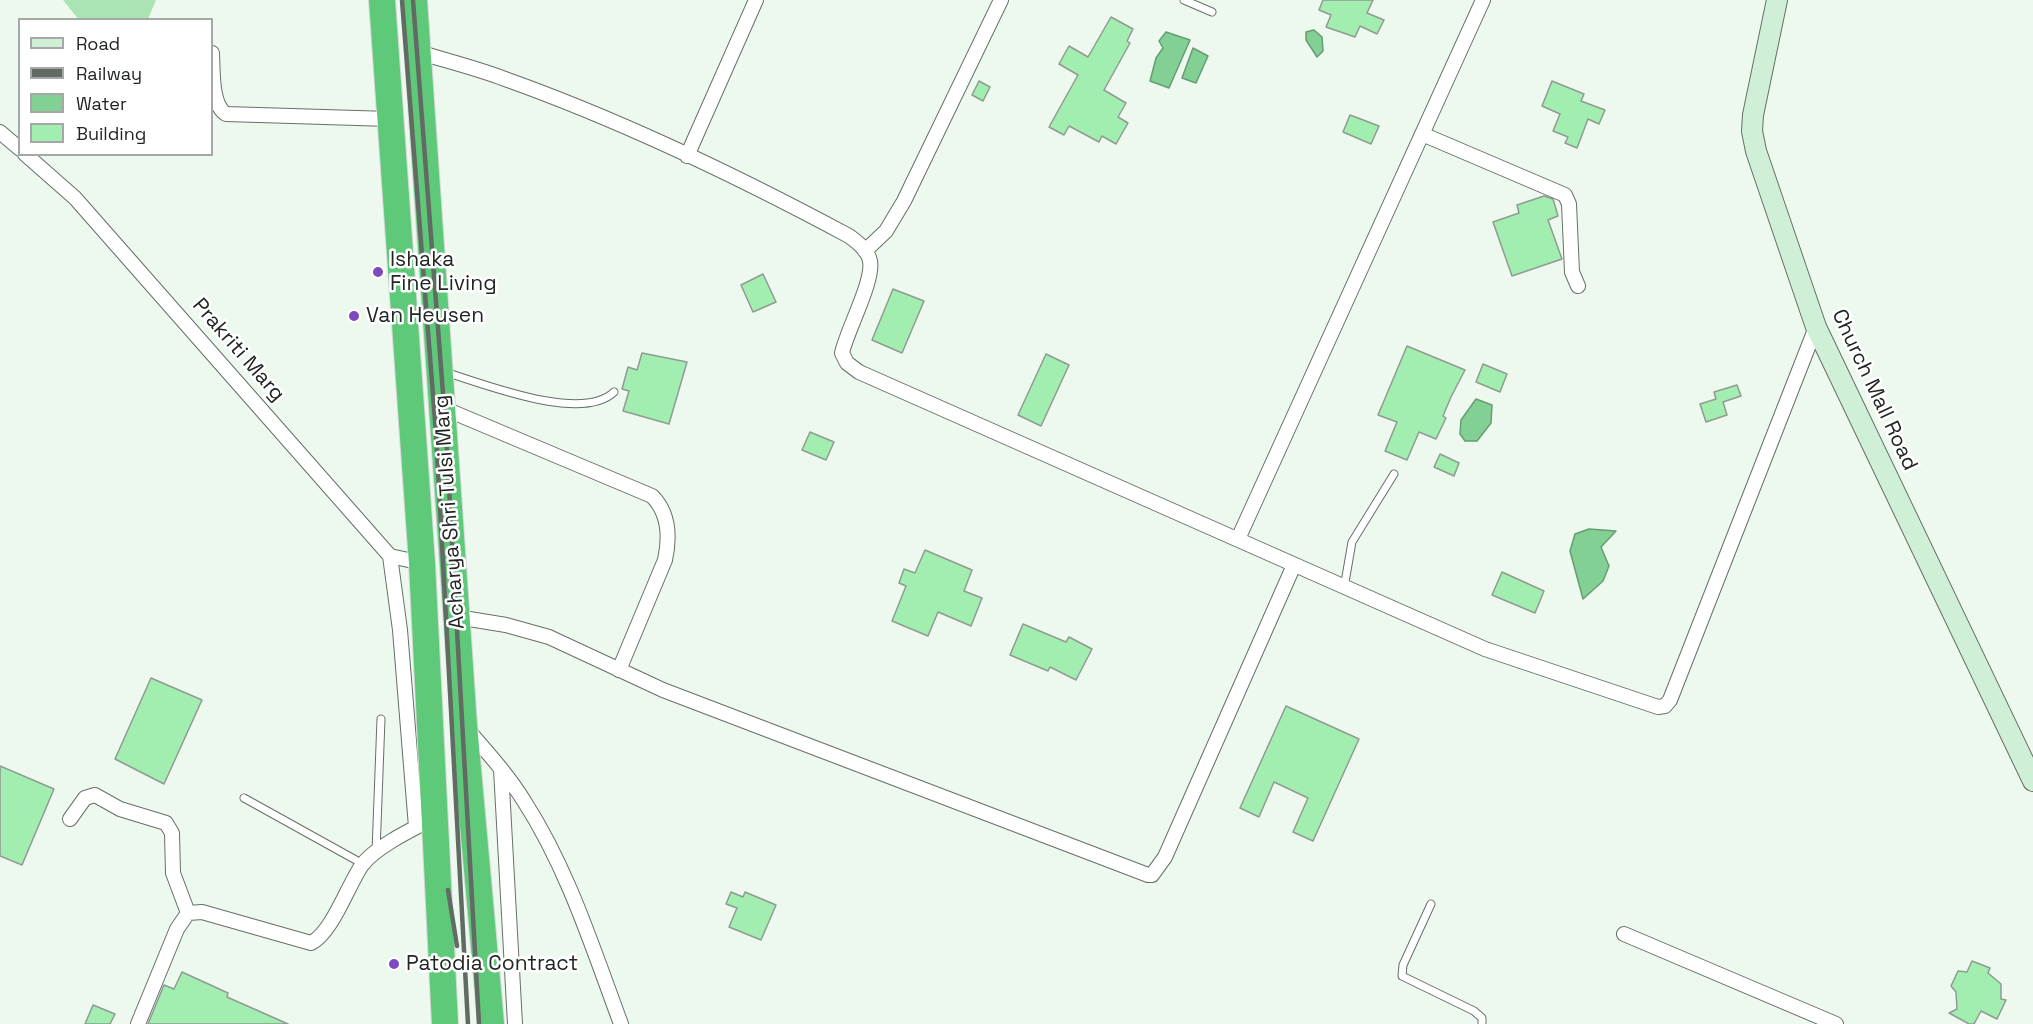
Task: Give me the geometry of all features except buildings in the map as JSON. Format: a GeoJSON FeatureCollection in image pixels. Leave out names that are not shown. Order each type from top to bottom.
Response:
{"type":"FeatureCollection","features":[{"type":"Feature","properties":{"kind":"highway","name":"Acharya Shri Tulsi Marg"},"geometry":{"type":"LineString","coordinates":[[382,0],[422,563],[426,822],[445,1024]]}},
{"type":"Feature","properties":{"kind":"highway","name":"Acharya Shri Tulsi Marg"},"geometry":{"type":"LineString","coordinates":[[414,0],[464,725],[491,1024]]}},
{"type":"Feature","properties":{"kind":"highway"},"geometry":{"type":"LineString","coordinates":[[422,563],[453,556]]}},
{"type":"Feature","properties":{"kind":"street"},"geometry":{"type":"LineString","coordinates":[[687,156],[756,0]]}},
{"type":"Feature","properties":{"kind":"street"},"geometry":{"type":"LineString","coordinates":[[866,251],[886,231],[904,201],[1001,0]]}},
{"type":"Feature","properties":{"kind":"street"},"geometry":{"type":"LineString","coordinates":[[1238,538],[1483,0]]}},
{"type":"Feature","properties":{"kind":"street","name":"Church Mall Road"},"geometry":{"type":"LineString","coordinates":[[1777,0],[1758,83],[1752,131],[1756,152],[1816,327],[2033,781]]}},
{"type":"Feature","properties":{"kind":"street"},"geometry":{"type":"LineString","coordinates":[[417,52],[531,89],[687,156],[849,236],[866,251],[870,260],[868,279],[842,353],[851,367],[1485,649],[1640,701],[1665,706],[1670,700],[1816,327]]}},
{"type":"Feature","properties":{"kind":"street"},"geometry":{"type":"LineString","coordinates":[[213,64],[216,99],[221,111],[226,114],[390,118]]}},
{"type":"Feature","properties":{"kind":"street"},"geometry":{"type":"LineString","coordinates":[[0,132],[18,147]]}},
{"type":"Feature","properties":{"kind":"street"},"geometry":{"type":"LineString","coordinates":[[1422,134],[1565,195],[1569,204],[1572,272],[1578,286]]}},
{"type":"Feature","properties":{"kind":"street","name":"Prakriti Marg"},"geometry":{"type":"LineString","coordinates":[[28,156],[75,198],[390,556]]}},
{"type":"Feature","properties":{"kind":"street"},"geometry":{"type":"LineString","coordinates":[[443,408],[558,454],[652,496],[659,503],[666,518],[669,544],[665,560],[619,670]]}},
{"type":"Feature","properties":{"kind":"street"},"geometry":{"type":"LineString","coordinates":[[188,913],[202,912],[311,943],[323,931],[363,864],[376,853],[426,822],[390,556],[422,563]]}},
{"type":"Feature","properties":{"kind":"street"},"geometry":{"type":"LineString","coordinates":[[457,617],[533,632],[663,690],[1148,876],[1152,875],[1165,857],[1294,565]]}},
{"type":"Feature","properties":{"kind":"street"},"geometry":{"type":"LineString","coordinates":[[464,725],[524,800],[565,879],[621,1024]]}},
{"type":"Feature","properties":{"kind":"street"},"geometry":{"type":"LineString","coordinates":[[501,769],[515,1024]]}},
{"type":"Feature","properties":{"kind":"street"},"geometry":{"type":"LineString","coordinates":[[70,819],[85,798],[93,795],[130,813],[166,822],[172,833],[173,873],[188,913]]}},
{"type":"Feature","properties":{"kind":"street"},"geometry":{"type":"LineString","coordinates":[[138,1024],[177,929],[188,913]]}},
{"type":"Feature","properties":{"kind":"street"},"geometry":{"type":"LineString","coordinates":[[1624,934],[1836,1024]]}},
{"type":"Feature","properties":{"kind":"lane"},"geometry":{"type":"LineString","coordinates":[[1184,0],[1212,12]]}},
{"type":"Feature","properties":{"kind":"lane"},"geometry":{"type":"LineString","coordinates":[[440,370],[537,399],[565,404],[588,404],[614,392]]}},
{"type":"Feature","properties":{"kind":"lane"},"geometry":{"type":"LineString","coordinates":[[1344,588],[1352,542],[1394,474]]}},
{"type":"Feature","properties":{"kind":"lane"},"geometry":{"type":"LineString","coordinates":[[376,853],[381,719]]}},
{"type":"Feature","properties":{"kind":"lane"},"geometry":{"type":"LineString","coordinates":[[244,798],[363,864]]}},
{"type":"Feature","properties":{"kind":"lane"},"geometry":{"type":"LineString","coordinates":[[1431,904],[1403,965],[1402,976],[1474,1011],[1482,1018],[1482,1024]]}},
{"type":"Feature","properties":{"kind":"shaded area"},"geometry":{"type":"Polygon","coordinates":[[[63,0],[156,0],[148,18],[77,18],[63,0]]]}},
{"type":"Feature","properties":{"kind":"water"},"geometry":{"type":"Polygon","coordinates":[[[1314,30],[1322,37],[1323,51],[1317,57],[1306,40],[1306,32],[1314,30]]]}},
{"type":"Feature","properties":{"kind":"water"},"geometry":{"type":"Polygon","coordinates":[[[1166,32],[1190,40],[1169,88],[1150,81],[1156,58],[1163,48],[1159,41],[1166,32]]]}},
{"type":"Feature","properties":{"kind":"water"},"geometry":{"type":"Polygon","coordinates":[[[1193,48],[1208,56],[1196,83],[1182,78],[1193,48]]]}},
{"type":"Feature","properties":{"kind":"water"},"geometry":{"type":"Polygon","coordinates":[[[1476,399],[1492,405],[1491,423],[1477,441],[1465,441],[1460,434],[1461,420],[1476,399]]]}},
{"type":"Feature","properties":{"kind":"water"},"geometry":{"type":"Polygon","coordinates":[[[1589,529],[1616,531],[1601,547],[1609,566],[1603,581],[1583,599],[1570,551],[1575,534],[1589,529]]]}},
{"type":"Feature","properties":{"kind":"railway"},"geometry":{"type":"LineString","coordinates":[[402,0],[436,433],[468,1024]]}},
{"type":"Feature","properties":{"kind":"railway"},"geometry":{"type":"LineString","coordinates":[[413,0],[446,433],[479,1024]]}},
{"type":"Feature","properties":{"kind":"railway"},"geometry":{"type":"LineString","coordinates":[[448,890],[457,946]]}},
{"type":"Feature","properties":{"kind":"place","name":"Ishaka Fine Living"},"geometry":{"type":"Point","coordinates":[378,272]}},
{"type":"Feature","properties":{"kind":"place","name":"Van Heusen"},"geometry":{"type":"Point","coordinates":[354,316]}},
{"type":"Feature","properties":{"kind":"place","name":"Patodia Contract"},"geometry":{"type":"Point","coordinates":[394,964]}}]}
